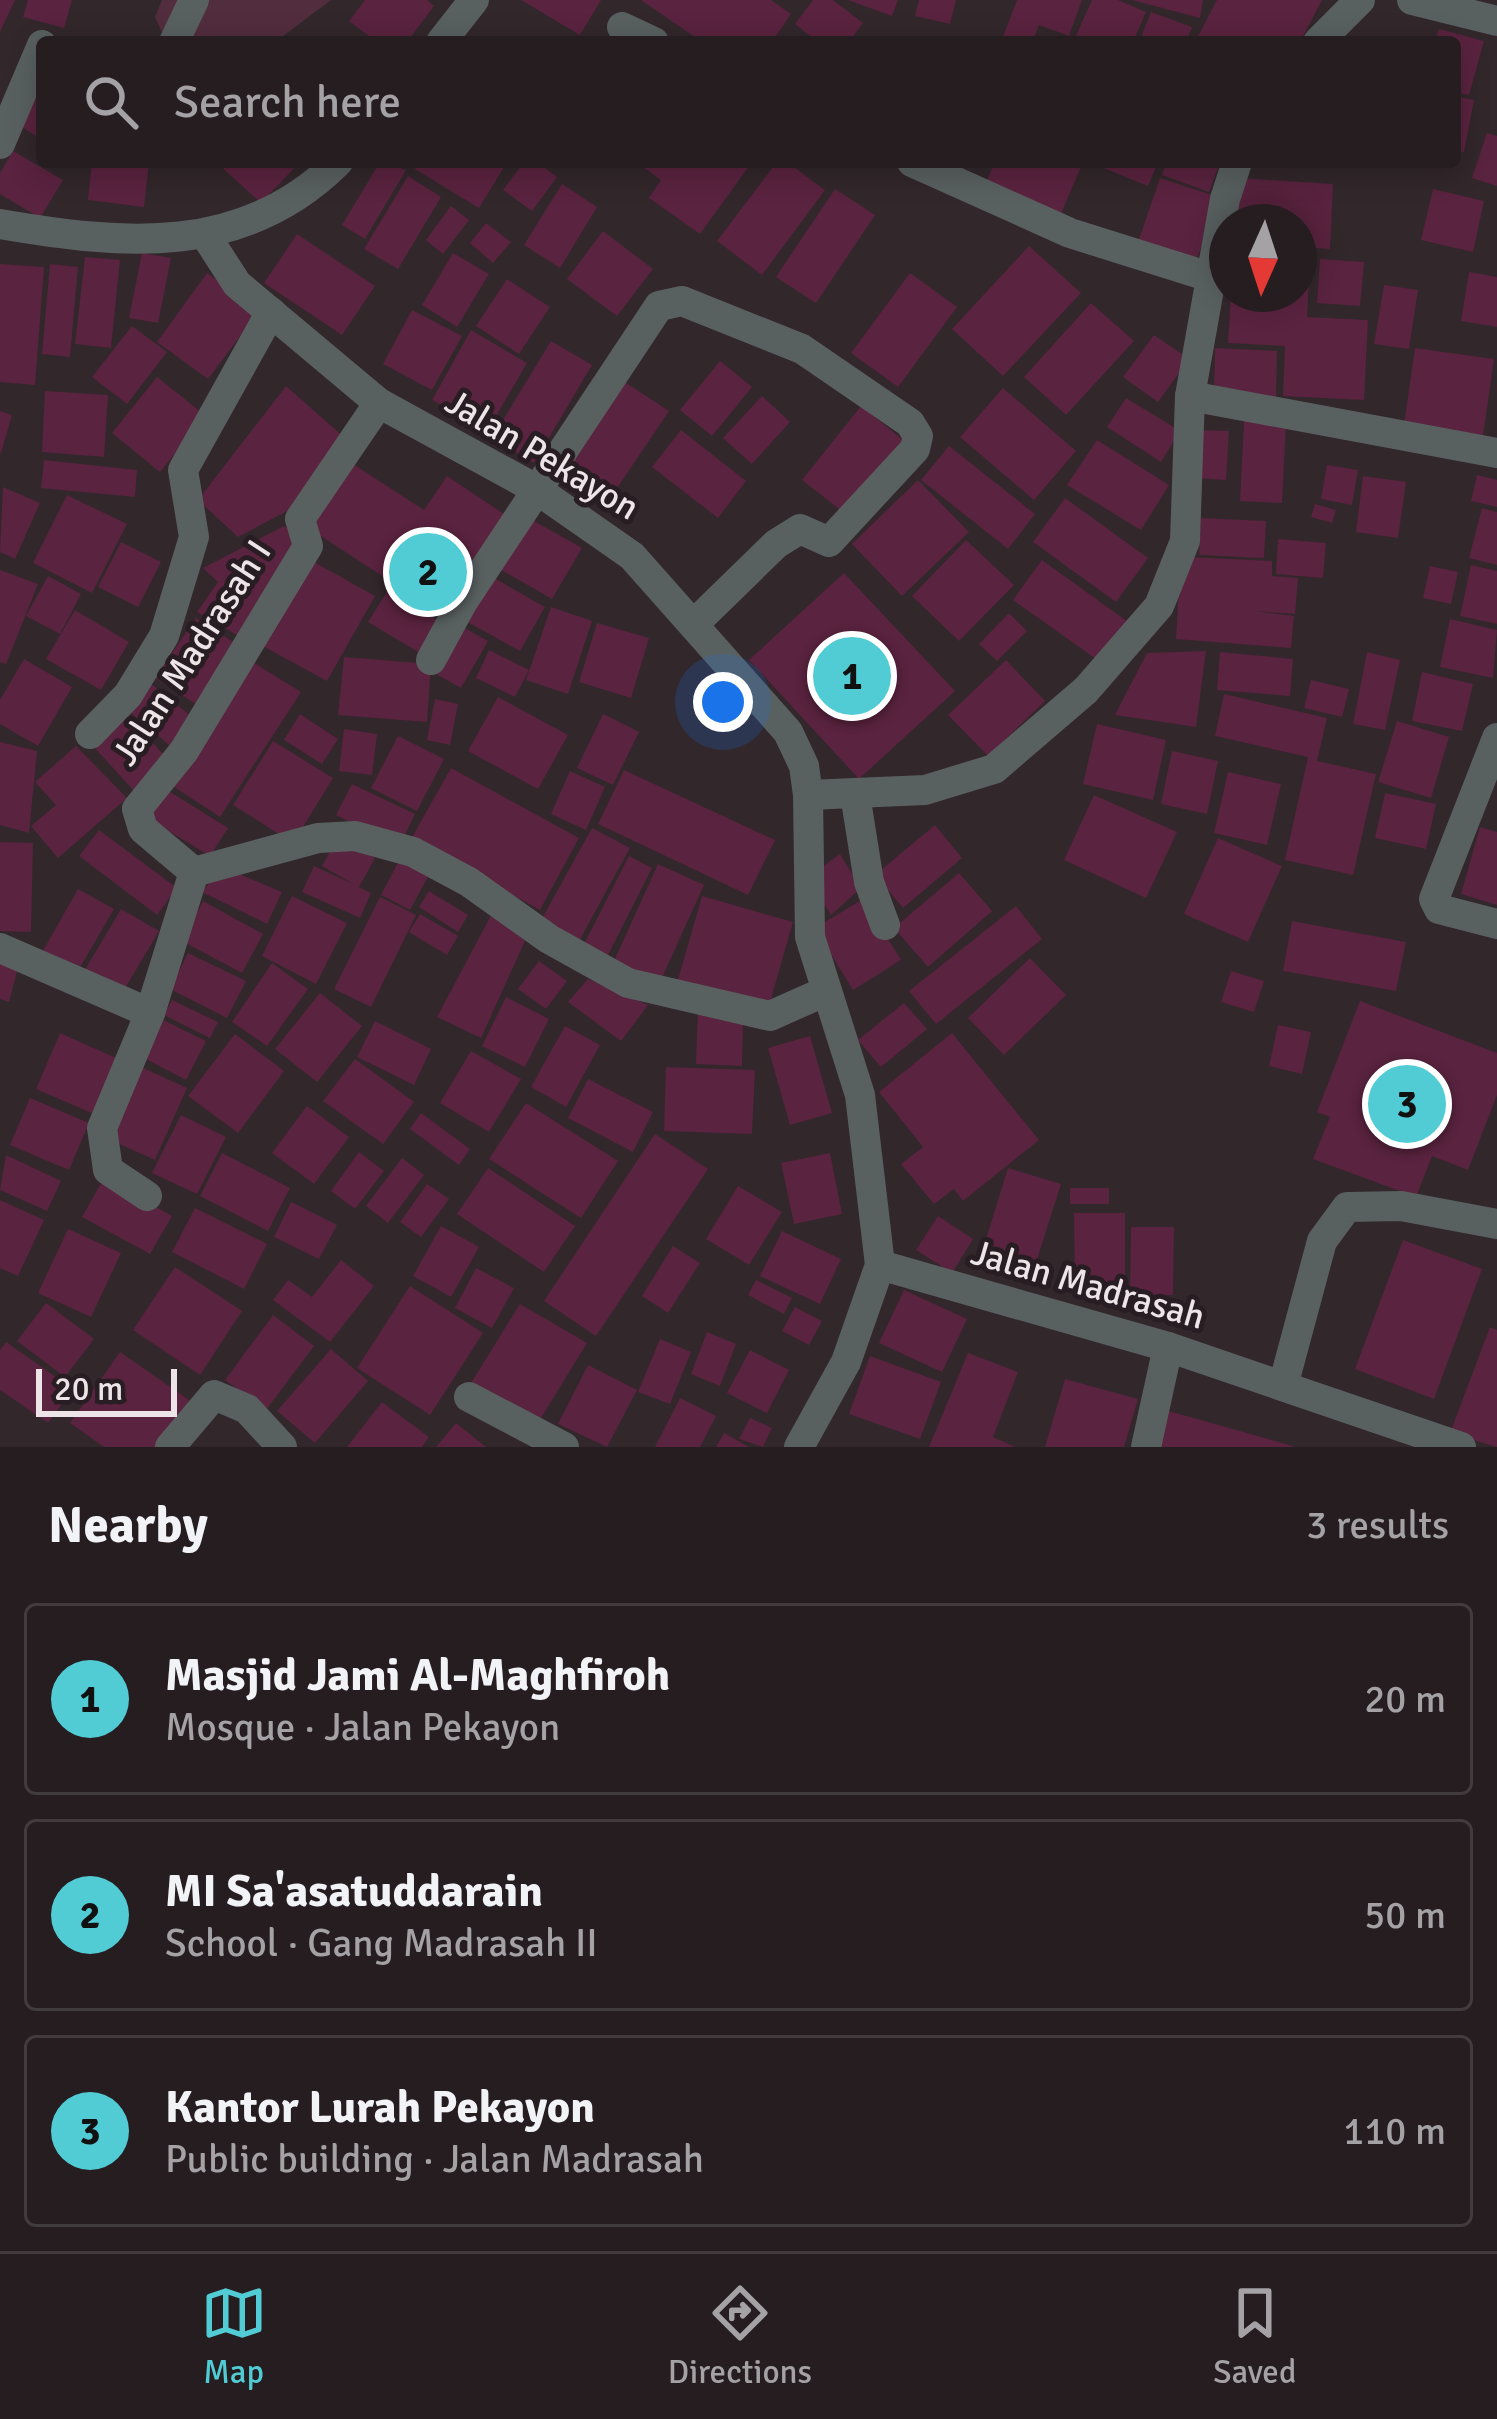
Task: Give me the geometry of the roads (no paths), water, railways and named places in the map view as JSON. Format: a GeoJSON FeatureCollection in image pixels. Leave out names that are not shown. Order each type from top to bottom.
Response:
{"type":"FeatureCollection","features":[{"type":"Feature","properties":{"kind":"street"},"geometry":{"type":"LineString","coordinates":[[177,36],[194,0]]}},
{"type":"Feature","properties":{"kind":"street"},"geometry":{"type":"LineString","coordinates":[[446,36],[474,0]]}},
{"type":"Feature","properties":{"kind":"street"},"geometry":{"type":"LineString","coordinates":[[1324,36],[1360,0]]}},
{"type":"Feature","properties":{"kind":"street"},"geometry":{"type":"LineString","coordinates":[[1412,0],[1497,21]]}},
{"type":"Feature","properties":{"kind":"street"},"geometry":{"type":"LineString","coordinates":[[622,27],[641,36]]}},
{"type":"Feature","properties":{"kind":"street"},"geometry":{"type":"LineString","coordinates":[[0,145],[36,59]]}},
{"type":"Feature","properties":{"kind":"street"},"geometry":{"type":"LineString","coordinates":[[0,224],[169,238],[206,236],[281,209],[331,168]]}},
{"type":"Feature","properties":{"kind":"street"},"geometry":{"type":"LineString","coordinates":[[925,168],[1070,233],[1209,276]]}},
{"type":"Feature","properties":{"kind":"street"},"geometry":{"type":"LineString","coordinates":[[1229,204],[1236,168]]}},
{"type":"Feature","properties":{"kind":"street","name":"Jalan Pekayon"},"geometry":{"type":"LineString","coordinates":[[206,236],[237,284],[379,404],[536,489],[632,556],[788,732],[804,766],[808,795],[807,906],[824,992],[860,1095],[880,1265]]}},
{"type":"Feature","properties":{"kind":"street"},"geometry":{"type":"LineString","coordinates":[[431,660],[536,489],[659,306],[668,301],[682,301],[802,350],[910,423],[918,436],[915,449],[829,542],[800,529],[776,544],[695,623]]}},
{"type":"Feature","properties":{"kind":"street"},"geometry":{"type":"LineString","coordinates":[[808,795],[925,790],[994,769],[1086,690],[1142,629],[1174,575],[1185,542],[1190,396],[1209,303]]}},
{"type":"Feature","properties":{"kind":"street"},"geometry":{"type":"LineString","coordinates":[[90,734],[128,695],[164,636],[194,537],[183,470],[271,312]]}},
{"type":"Feature","properties":{"kind":"street"},"geometry":{"type":"LineString","coordinates":[[1190,396],[1497,454]]}},
{"type":"Feature","properties":{"kind":"street","name":"Jalan Madrasah I"},"geometry":{"type":"LineString","coordinates":[[194,872],[143,829],[137,809],[184,751],[308,546],[301,519],[379,404]]}},
{"type":"Feature","properties":{"kind":"street"},"geometry":{"type":"LineString","coordinates":[[1497,738],[1434,899],[1439,909],[1497,924]]}},
{"type":"Feature","properties":{"kind":"street"},"geometry":{"type":"LineString","coordinates":[[855,794],[869,882],[885,925]]}},
{"type":"Feature","properties":{"kind":"street"},"geometry":{"type":"LineString","coordinates":[[147,1196],[108,1170],[102,1128],[150,1013],[194,872],[304,842],[356,836],[413,852],[469,882],[549,939],[628,982],[770,1016],[824,992]]}},
{"type":"Feature","properties":{"kind":"street"},"geometry":{"type":"LineString","coordinates":[[0,948],[150,1013]]}},
{"type":"Feature","properties":{"kind":"street"},"geometry":{"type":"LineString","coordinates":[[1283,1386],[1322,1241],[1347,1207],[1401,1206],[1497,1224]]}},
{"type":"Feature","properties":{"kind":"street"},"geometry":{"type":"LineString","coordinates":[[799,1447],[846,1361],[880,1265]]}},
{"type":"Feature","properties":{"kind":"street","name":"Jalan Madrasah"},"geometry":{"type":"LineString","coordinates":[[880,1265],[1168,1347],[1461,1447]]}},
{"type":"Feature","properties":{"kind":"street"},"geometry":{"type":"LineString","coordinates":[[1146,1447],[1168,1347]]}},
{"type":"Feature","properties":{"kind":"street"},"geometry":{"type":"LineString","coordinates":[[170,1447],[214,1395],[247,1409],[282,1447]]}},
{"type":"Feature","properties":{"kind":"street"},"geometry":{"type":"LineString","coordinates":[[469,1397],[564,1447]]}},
{"type":"Feature","properties":{"kind":"place","name":"MI Sa'asatuddarain"},"geometry":{"type":"Point","coordinates":[428,572]}},
{"type":"Feature","properties":{"kind":"place","name":"Masjid Jami Al-Maghfiroh"},"geometry":{"type":"Point","coordinates":[852,676]}},
{"type":"Feature","properties":{"kind":"place","name":"Kantor Lurah Pekayon"},"geometry":{"type":"Point","coordinates":[1407,1104]}}]}
